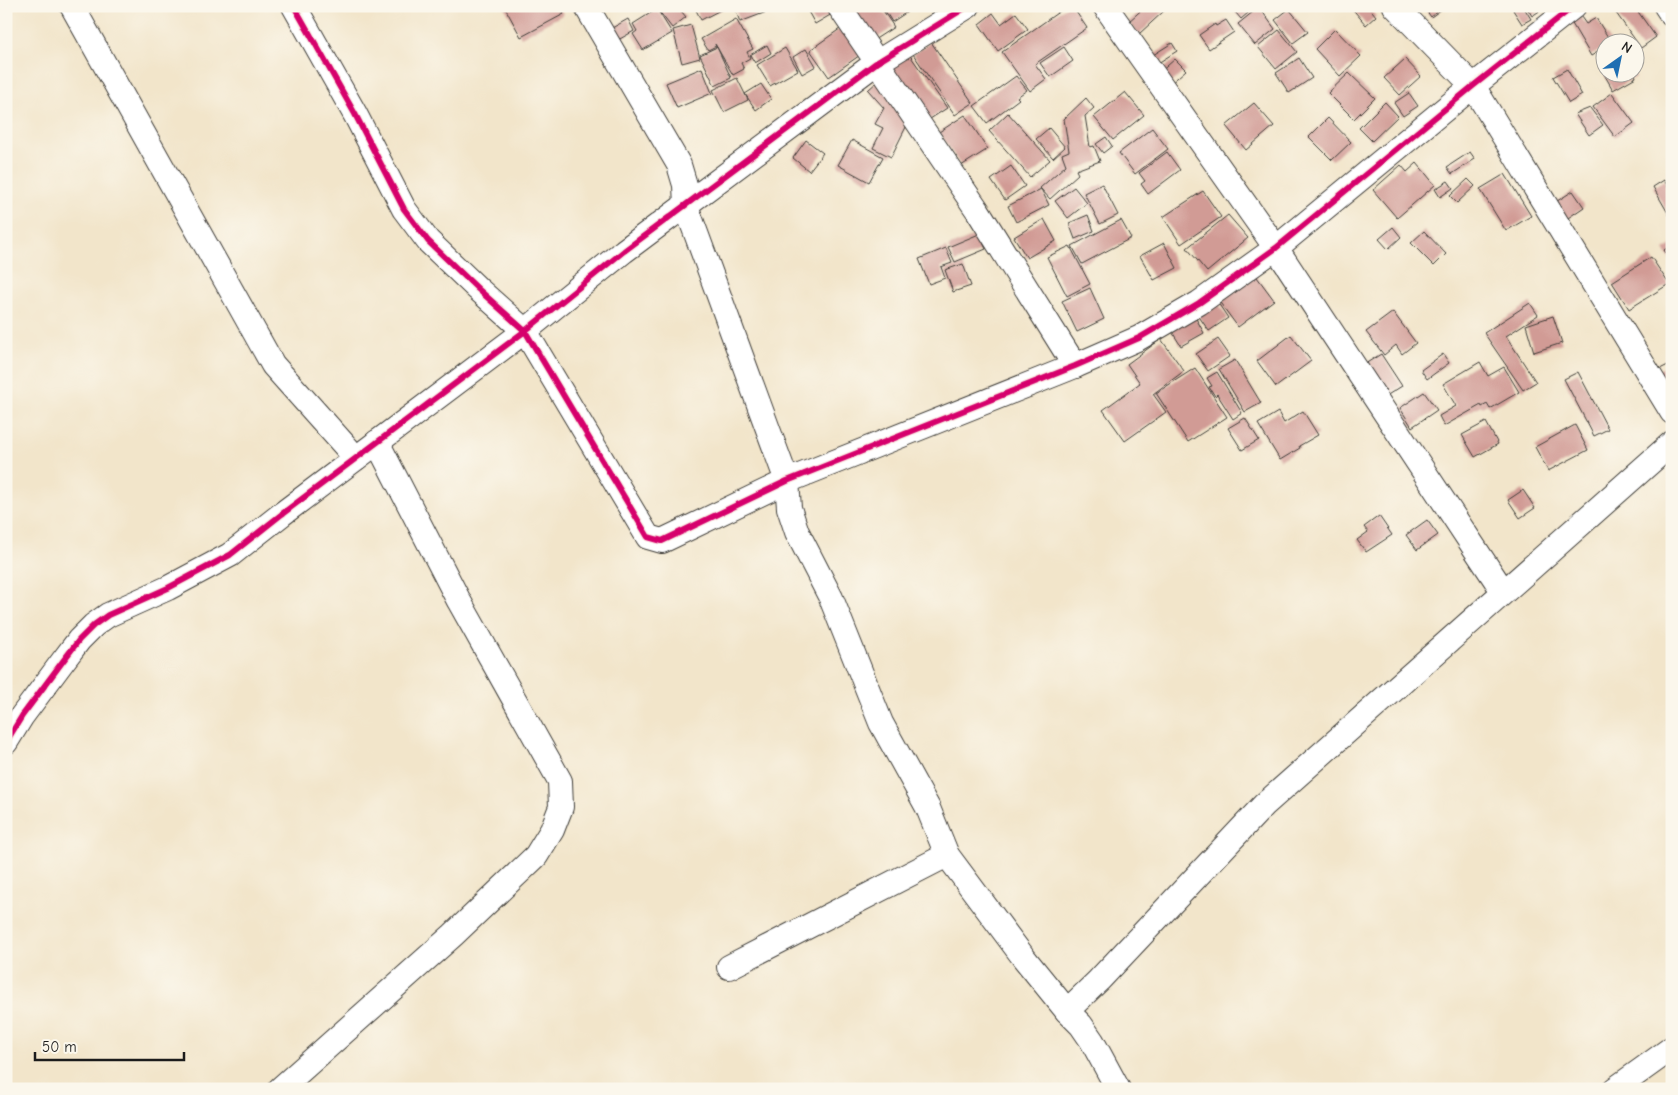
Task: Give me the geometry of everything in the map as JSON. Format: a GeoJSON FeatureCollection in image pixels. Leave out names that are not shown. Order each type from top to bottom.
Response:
{"type":"FeatureCollection","features":[{"type":"Feature","properties":{"kind":"street"},"geometry":{"type":"LineString","coordinates":[[72,6],[273,365],[356,458]]}},
{"type":"Feature","properties":{"kind":"street"},"geometry":{"type":"LineString","coordinates":[[294,6],[355,114],[404,209],[428,241],[478,290],[525,331],[648,537],[662,541],[787,480],[1075,366],[1139,338],[1200,303],[1276,248],[1473,86],[1574,6]]}},
{"type":"Feature","properties":{"kind":"street"},"geometry":{"type":"LineString","coordinates":[[586,6],[679,165],[685,185],[686,206],[787,480],[789,508],[797,532],[830,598],[881,723],[928,808],[947,855],[1024,958],[1067,1012],[1081,1025],[1092,1041],[1118,1089]]}},
{"type":"Feature","properties":{"kind":"street"},"geometry":{"type":"LineString","coordinates":[[839,6],[978,211],[1075,366]]}},
{"type":"Feature","properties":{"kind":"street"},"geometry":{"type":"LineString","coordinates":[[6,742],[51,676],[79,640],[94,625],[108,615],[168,588],[230,555],[525,331],[624,251],[876,63],[968,6]]}},
{"type":"Feature","properties":{"kind":"street"},"geometry":{"type":"LineString","coordinates":[[1105,6],[1276,248],[1503,591]]}},
{"type":"Feature","properties":{"kind":"street"},"geometry":{"type":"LineString","coordinates":[[1396,6],[1473,86],[1672,412]]}},
{"type":"Feature","properties":{"kind":"street"},"geometry":{"type":"LineString","coordinates":[[1666,6],[1672,15]]}},
{"type":"Feature","properties":{"kind":"street"},"geometry":{"type":"LineString","coordinates":[[280,1089],[453,935],[536,856],[552,830],[562,807],[560,781],[460,601],[377,442]]}},
{"type":"Feature","properties":{"kind":"street"},"geometry":{"type":"LineString","coordinates":[[1067,1012],[1100,980],[1264,805],[1672,443]]}},
{"type":"Feature","properties":{"kind":"street"},"geometry":{"type":"LineString","coordinates":[[729,967],[947,855]]}},
{"type":"Feature","properties":{"kind":"street"},"geometry":{"type":"LineString","coordinates":[[1615,1089],[1672,1048]]}},
{"type":"Feature","properties":{"kind":"building"},"geometry":{"type":"Polygon","coordinates":[[[504,6],[559,6],[564,14],[521,37],[504,6]]]}},
{"type":"Feature","properties":{"kind":"building"},"geometry":{"type":"Polygon","coordinates":[[[655,6],[677,6],[686,17],[672,28],[655,6]]]}},
{"type":"Feature","properties":{"kind":"building"},"geometry":{"type":"Polygon","coordinates":[[[694,6],[728,6],[701,20],[694,6]]]}},
{"type":"Feature","properties":{"kind":"building"},"geometry":{"type":"Polygon","coordinates":[[[734,6],[767,6],[769,11],[740,22],[734,6]]]}},
{"type":"Feature","properties":{"kind":"building"},"geometry":{"type":"Polygon","coordinates":[[[805,6],[828,6],[832,14],[815,24],[805,6]]]}},
{"type":"Feature","properties":{"kind":"building"},"geometry":{"type":"Polygon","coordinates":[[[851,6],[880,6],[894,27],[874,40],[851,6]]]}},
{"type":"Feature","properties":{"kind":"building"},"geometry":{"type":"Polygon","coordinates":[[[882,6],[904,6],[907,12],[892,22],[882,6]]]}},
{"type":"Feature","properties":{"kind":"building"},"geometry":{"type":"Polygon","coordinates":[[[1067,6],[1072,6],[1087,28],[1035,64],[1046,79],[1030,91],[1002,52],[1067,6]]]}},
{"type":"Feature","properties":{"kind":"building"},"geometry":{"type":"Polygon","coordinates":[[[1146,6],[1159,6],[1164,11],[1139,34],[1128,22],[1146,6]]]}},
{"type":"Feature","properties":{"kind":"building"},"geometry":{"type":"Polygon","coordinates":[[[1230,6],[1256,6],[1241,19],[1230,6]]]}},
{"type":"Feature","properties":{"kind":"building"},"geometry":{"type":"Polygon","coordinates":[[[1350,6],[1368,6],[1376,16],[1366,25],[1350,6]]]}},
{"type":"Feature","properties":{"kind":"building"},"geometry":{"type":"Polygon","coordinates":[[[1423,6],[1446,6],[1431,17],[1423,6]]]}},
{"type":"Feature","properties":{"kind":"building"},"geometry":{"type":"Polygon","coordinates":[[[1523,6],[1531,19],[1522,24],[1513,10],[1523,6]]]}},
{"type":"Feature","properties":{"kind":"building"},"geometry":{"type":"Polygon","coordinates":[[[1526,6],[1547,6],[1532,16],[1526,6]]]}},
{"type":"Feature","properties":{"kind":"building"},"geometry":{"type":"Polygon","coordinates":[[[1611,6],[1634,6],[1656,37],[1646,44],[1646,32],[1630,32],[1611,6]]]}},
{"type":"Feature","properties":{"kind":"building"},"geometry":{"type":"Polygon","coordinates":[[[1259,7],[1275,29],[1255,45],[1238,24],[1259,7]]]}},
{"type":"Feature","properties":{"kind":"building"},"geometry":{"type":"Polygon","coordinates":[[[657,9],[672,33],[643,50],[633,34],[637,31],[633,24],[657,9]]]}},
{"type":"Feature","properties":{"kind":"building"},"geometry":{"type":"Polygon","coordinates":[[[1289,9],[1308,32],[1293,43],[1275,20],[1289,9]]]}},
{"type":"Feature","properties":{"kind":"building"},"geometry":{"type":"Polygon","coordinates":[[[993,13],[1001,24],[1016,13],[1028,29],[998,51],[979,24],[993,13]]]}},
{"type":"Feature","properties":{"kind":"building"},"geometry":{"type":"Polygon","coordinates":[[[1581,17],[1586,24],[1596,18],[1605,32],[1596,32],[1596,53],[1591,56],[1571,22],[1581,17]]]}},
{"type":"Feature","properties":{"kind":"building"},"geometry":{"type":"Polygon","coordinates":[[[628,19],[634,31],[618,40],[612,28],[628,19]]]}},
{"type":"Feature","properties":{"kind":"building"},"geometry":{"type":"Polygon","coordinates":[[[736,19],[753,49],[747,52],[750,58],[741,63],[744,69],[733,75],[715,44],[716,46],[708,50],[701,39],[736,19]]]}},
{"type":"Feature","properties":{"kind":"building"},"geometry":{"type":"Polygon","coordinates":[[[1226,20],[1234,32],[1209,49],[1199,35],[1215,24],[1216,26],[1226,20]]]}},
{"type":"Feature","properties":{"kind":"building"},"geometry":{"type":"Polygon","coordinates":[[[691,25],[700,58],[682,63],[673,30],[691,25]]]}},
{"type":"Feature","properties":{"kind":"building"},"geometry":{"type":"Polygon","coordinates":[[[844,26],[863,53],[829,77],[810,50],[844,26]]]}},
{"type":"Feature","properties":{"kind":"building"},"geometry":{"type":"Polygon","coordinates":[[[1335,29],[1361,56],[1340,76],[1315,49],[1335,29]]]}},
{"type":"Feature","properties":{"kind":"building"},"geometry":{"type":"Polygon","coordinates":[[[1279,30],[1297,52],[1276,69],[1258,47],[1279,30]]]}},
{"type":"Feature","properties":{"kind":"building"},"geometry":{"type":"Polygon","coordinates":[[[931,42],[973,103],[955,115],[913,54],[931,42]]]}},
{"type":"Feature","properties":{"kind":"building"},"geometry":{"type":"Polygon","coordinates":[[[1172,43],[1177,51],[1158,63],[1153,55],[1172,43]]]}},
{"type":"Feature","properties":{"kind":"building"},"geometry":{"type":"Polygon","coordinates":[[[767,45],[771,53],[755,63],[750,55],[767,45]]]}},
{"type":"Feature","properties":{"kind":"building"},"geometry":{"type":"Polygon","coordinates":[[[717,47],[731,78],[715,86],[700,55],[717,47]]]}},
{"type":"Feature","properties":{"kind":"building"},"geometry":{"type":"Polygon","coordinates":[[[1064,47],[1073,61],[1050,77],[1040,63],[1064,47]]]}},
{"type":"Feature","properties":{"kind":"building"},"geometry":{"type":"Polygon","coordinates":[[[785,48],[798,70],[770,86],[757,65],[785,48]]]}},
{"type":"Feature","properties":{"kind":"building"},"geometry":{"type":"Polygon","coordinates":[[[806,49],[816,66],[802,74],[793,57],[806,49]]]}},
{"type":"Feature","properties":{"kind":"building"},"geometry":{"type":"Polygon","coordinates":[[[909,54],[947,108],[927,121],[889,68],[909,54]]]}},
{"type":"Feature","properties":{"kind":"building"},"geometry":{"type":"Polygon","coordinates":[[[1299,58],[1312,78],[1289,93],[1276,73],[1299,58]]]}},
{"type":"Feature","properties":{"kind":"building"},"geometry":{"type":"Polygon","coordinates":[[[1175,59],[1186,70],[1169,85],[1159,73],[1175,59]]]}},
{"type":"Feature","properties":{"kind":"building"},"geometry":{"type":"Polygon","coordinates":[[[1405,59],[1421,76],[1400,95],[1384,78],[1405,59]]]}},
{"type":"Feature","properties":{"kind":"building"},"geometry":{"type":"Polygon","coordinates":[[[702,68],[712,93],[677,108],[666,83],[702,68]]]}},
{"type":"Feature","properties":{"kind":"building"},"geometry":{"type":"Polygon","coordinates":[[[1567,69],[1582,95],[1569,103],[1553,77],[1567,69]]]}},
{"type":"Feature","properties":{"kind":"building"},"geometry":{"type":"Polygon","coordinates":[[[1349,73],[1375,98],[1354,119],[1328,93],[1349,73]]]}},
{"type":"Feature","properties":{"kind":"building"},"geometry":{"type":"Polygon","coordinates":[[[1016,76],[1027,90],[1017,97],[1019,99],[987,123],[974,106],[1016,76]]]}},
{"type":"Feature","properties":{"kind":"building"},"geometry":{"type":"Polygon","coordinates":[[[737,78],[748,100],[724,112],[713,90],[737,78]]]}},
{"type":"Feature","properties":{"kind":"building"},"geometry":{"type":"Polygon","coordinates":[[[878,81],[910,119],[891,157],[873,148],[883,128],[875,124],[884,108],[868,90],[878,81]]]}},
{"type":"Feature","properties":{"kind":"building"},"geometry":{"type":"Polygon","coordinates":[[[1608,82],[1627,82],[1613,90],[1608,82]]]}},
{"type":"Feature","properties":{"kind":"building"},"geometry":{"type":"Polygon","coordinates":[[[761,84],[771,99],[756,110],[745,94],[761,84]]]}},
{"type":"Feature","properties":{"kind":"building"},"geometry":{"type":"Polygon","coordinates":[[[1125,92],[1144,115],[1113,140],[1094,117],[1125,92]]]}},
{"type":"Feature","properties":{"kind":"building"},"geometry":{"type":"Polygon","coordinates":[[[1409,93],[1418,106],[1403,116],[1394,103],[1409,93]]]}},
{"type":"Feature","properties":{"kind":"building"},"geometry":{"type":"Polygon","coordinates":[[[1612,93],[1634,123],[1615,137],[1593,107],[1612,93]]]}},
{"type":"Feature","properties":{"kind":"building"},"geometry":{"type":"Polygon","coordinates":[[[1086,98],[1094,108],[1085,116],[1090,147],[1094,146],[1100,161],[1076,170],[1078,174],[1050,199],[1040,188],[1066,165],[1062,154],[1069,151],[1064,119],[1086,98]]]}},
{"type":"Feature","properties":{"kind":"building"},"geometry":{"type":"Polygon","coordinates":[[[1385,102],[1398,116],[1372,141],[1359,128],[1385,102]]]}},
{"type":"Feature","properties":{"kind":"building"},"geometry":{"type":"Polygon","coordinates":[[[1254,103],[1274,126],[1246,150],[1226,126],[1254,103]]]}},
{"type":"Feature","properties":{"kind":"building"},"geometry":{"type":"Polygon","coordinates":[[[1590,108],[1603,125],[1589,135],[1575,114],[1590,108]]]}},
{"type":"Feature","properties":{"kind":"building"},"geometry":{"type":"Polygon","coordinates":[[[1008,113],[1050,160],[1030,177],[989,131],[1008,113]]]}},
{"type":"Feature","properties":{"kind":"building"},"geometry":{"type":"Polygon","coordinates":[[[965,115],[988,149],[961,166],[939,132],[965,115]]]}},
{"type":"Feature","properties":{"kind":"building"},"geometry":{"type":"Polygon","coordinates":[[[1328,118],[1351,142],[1332,160],[1309,137],[1328,118]]]}},
{"type":"Feature","properties":{"kind":"building"},"geometry":{"type":"Polygon","coordinates":[[[1049,128],[1065,147],[1053,158],[1036,139],[1049,128]]]}},
{"type":"Feature","properties":{"kind":"building"},"geometry":{"type":"Polygon","coordinates":[[[1152,128],[1168,149],[1135,174],[1119,153],[1152,128]]]}},
{"type":"Feature","properties":{"kind":"building"},"geometry":{"type":"Polygon","coordinates":[[[1106,137],[1112,146],[1103,153],[1096,144],[1106,137]]]}},
{"type":"Feature","properties":{"kind":"building"},"geometry":{"type":"Polygon","coordinates":[[[806,140],[823,153],[809,171],[793,158],[806,140]]]}},
{"type":"Feature","properties":{"kind":"building"},"geometry":{"type":"Polygon","coordinates":[[[852,140],[883,157],[869,182],[838,165],[852,140]]]}},
{"type":"Feature","properties":{"kind":"building"},"geometry":{"type":"Polygon","coordinates":[[[1167,152],[1180,170],[1148,194],[1141,184],[1145,181],[1139,173],[1167,152]]]}},
{"type":"Feature","properties":{"kind":"building"},"geometry":{"type":"Polygon","coordinates":[[[1470,152],[1475,159],[1452,174],[1447,167],[1470,152]]]}},
{"type":"Feature","properties":{"kind":"building"},"geometry":{"type":"Polygon","coordinates":[[[1417,163],[1435,185],[1397,218],[1373,190],[1401,165],[1407,172],[1417,163]]]}},
{"type":"Feature","properties":{"kind":"building"},"geometry":{"type":"Polygon","coordinates":[[[1011,166],[1025,186],[1005,200],[991,180],[1011,166]]]}},
{"type":"Feature","properties":{"kind":"building"},"geometry":{"type":"Polygon","coordinates":[[[1505,174],[1531,216],[1506,231],[1480,189],[1505,174]]]}},
{"type":"Feature","properties":{"kind":"building"},"geometry":{"type":"Polygon","coordinates":[[[1468,179],[1475,186],[1457,203],[1450,196],[1468,179]]]}},
{"type":"Feature","properties":{"kind":"building"},"geometry":{"type":"Polygon","coordinates":[[[1664,180],[1672,194],[1672,220],[1653,187],[1664,180]]]}},
{"type":"Feature","properties":{"kind":"building"},"geometry":{"type":"Polygon","coordinates":[[[1448,181],[1453,188],[1440,197],[1435,189],[1448,181]]]}},
{"type":"Feature","properties":{"kind":"building"},"geometry":{"type":"Polygon","coordinates":[[[1102,184],[1118,215],[1100,224],[1084,193],[1102,184]]]}},
{"type":"Feature","properties":{"kind":"building"},"geometry":{"type":"Polygon","coordinates":[[[1074,187],[1087,203],[1068,218],[1055,201],[1074,187]]]}},
{"type":"Feature","properties":{"kind":"building"},"geometry":{"type":"Polygon","coordinates":[[[1041,189],[1049,205],[1016,222],[1008,206],[1041,189]]]}},
{"type":"Feature","properties":{"kind":"building"},"geometry":{"type":"Polygon","coordinates":[[[1203,191],[1221,217],[1181,244],[1163,217],[1203,191]]]}},
{"type":"Feature","properties":{"kind":"building"},"geometry":{"type":"Polygon","coordinates":[[[1573,191],[1584,207],[1565,220],[1554,203],[1573,191]]]}},
{"type":"Feature","properties":{"kind":"building"},"geometry":{"type":"Polygon","coordinates":[[[1088,215],[1094,231],[1075,239],[1069,223],[1088,215]]]}},
{"type":"Feature","properties":{"kind":"building"},"geometry":{"type":"Polygon","coordinates":[[[1228,215],[1248,238],[1207,272],[1187,248],[1228,215]]]}},
{"type":"Feature","properties":{"kind":"building"},"geometry":{"type":"Polygon","coordinates":[[[1044,219],[1056,241],[1027,258],[1014,237],[1044,219]]]}},
{"type":"Feature","properties":{"kind":"building"},"geometry":{"type":"Polygon","coordinates":[[[1121,220],[1131,238],[1082,264],[1072,246],[1121,220]]]}},
{"type":"Feature","properties":{"kind":"building"},"geometry":{"type":"Polygon","coordinates":[[[1393,227],[1401,237],[1388,249],[1379,239],[1393,227]]]}},
{"type":"Feature","properties":{"kind":"building"},"geometry":{"type":"Polygon","coordinates":[[[1424,231],[1446,254],[1434,266],[1411,243],[1424,231]]]}},
{"type":"Feature","properties":{"kind":"building"},"geometry":{"type":"Polygon","coordinates":[[[979,234],[986,249],[955,262],[948,247],[979,234]]]}},
{"type":"Feature","properties":{"kind":"building"},"geometry":{"type":"Polygon","coordinates":[[[1164,243],[1177,268],[1154,280],[1140,256],[1164,243]]]}},
{"type":"Feature","properties":{"kind":"building"},"geometry":{"type":"Polygon","coordinates":[[[1672,245],[1672,262],[1664,250],[1672,245]]]}},
{"type":"Feature","properties":{"kind":"building"},"geometry":{"type":"Polygon","coordinates":[[[1070,246],[1090,284],[1067,296],[1047,257],[1070,246]]]}},
{"type":"Feature","properties":{"kind":"building"},"geometry":{"type":"Polygon","coordinates":[[[946,248],[952,263],[941,267],[945,278],[929,284],[919,259],[946,248]]]}},
{"type":"Feature","properties":{"kind":"building"},"geometry":{"type":"Polygon","coordinates":[[[1651,257],[1669,284],[1629,309],[1612,282],[1651,257]]]}},
{"type":"Feature","properties":{"kind":"building"},"geometry":{"type":"Polygon","coordinates":[[[963,264],[971,286],[953,292],[945,270],[963,264]]]}},
{"type":"Feature","properties":{"kind":"building"},"geometry":{"type":"Polygon","coordinates":[[[1254,273],[1274,300],[1238,327],[1218,300],[1254,273]]]}},
{"type":"Feature","properties":{"kind":"building"},"geometry":{"type":"Polygon","coordinates":[[[1090,288],[1104,319],[1077,332],[1062,301],[1090,288]]]}},
{"type":"Feature","properties":{"kind":"building"},"geometry":{"type":"Polygon","coordinates":[[[1214,297],[1228,318],[1209,331],[1195,311],[1214,297]]]}},
{"type":"Feature","properties":{"kind":"building"},"geometry":{"type":"Polygon","coordinates":[[[1530,303],[1538,315],[1506,336],[1536,382],[1523,390],[1484,333],[1530,303]]]}},
{"type":"Feature","properties":{"kind":"building"},"geometry":{"type":"Polygon","coordinates":[[[1393,312],[1416,343],[1402,354],[1396,345],[1384,355],[1366,332],[1393,312]]]}},
{"type":"Feature","properties":{"kind":"building"},"geometry":{"type":"Polygon","coordinates":[[[1193,313],[1204,333],[1181,346],[1169,327],[1193,313]]]}},
{"type":"Feature","properties":{"kind":"building"},"geometry":{"type":"Polygon","coordinates":[[[1553,316],[1562,343],[1534,352],[1526,325],[1553,316]]]}},
{"type":"Feature","properties":{"kind":"building"},"geometry":{"type":"Polygon","coordinates":[[[1291,335],[1311,361],[1276,387],[1257,361],[1291,335]]]}},
{"type":"Feature","properties":{"kind":"building"},"geometry":{"type":"Polygon","coordinates":[[[1161,339],[1184,371],[1153,394],[1166,412],[1125,441],[1103,410],[1140,383],[1127,364],[1161,339]]]}},
{"type":"Feature","properties":{"kind":"building"},"geometry":{"type":"Polygon","coordinates":[[[1218,339],[1230,356],[1208,371],[1196,354],[1218,339]]]}},
{"type":"Feature","properties":{"kind":"building"},"geometry":{"type":"Polygon","coordinates":[[[1381,354],[1402,386],[1386,396],[1365,364],[1381,354]]]}},
{"type":"Feature","properties":{"kind":"building"},"geometry":{"type":"Polygon","coordinates":[[[1443,354],[1449,363],[1427,379],[1421,370],[1443,354]]]}},
{"type":"Feature","properties":{"kind":"building"},"geometry":{"type":"Polygon","coordinates":[[[1235,360],[1261,403],[1245,412],[1219,369],[1235,360]]]}},
{"type":"Feature","properties":{"kind":"building"},"geometry":{"type":"Polygon","coordinates":[[[1480,362],[1488,376],[1504,367],[1519,392],[1490,409],[1487,404],[1482,407],[1481,405],[1444,426],[1439,416],[1456,406],[1443,384],[1480,362]]]}},
{"type":"Feature","properties":{"kind":"building"},"geometry":{"type":"Polygon","coordinates":[[[1672,363],[1672,380],[1663,384],[1656,371],[1672,363]]]}},
{"type":"Feature","properties":{"kind":"building"},"geometry":{"type":"Polygon","coordinates":[[[1195,368],[1227,417],[1188,442],[1156,393],[1195,368]]]}},
{"type":"Feature","properties":{"kind":"building"},"geometry":{"type":"Polygon","coordinates":[[[1217,372],[1242,413],[1233,419],[1217,394],[1215,396],[1209,387],[1212,386],[1207,378],[1217,372]]]}},
{"type":"Feature","properties":{"kind":"building"},"geometry":{"type":"Polygon","coordinates":[[[1578,372],[1608,429],[1594,436],[1564,379],[1578,372]]]}},
{"type":"Feature","properties":{"kind":"building"},"geometry":{"type":"Polygon","coordinates":[[[1424,392],[1437,410],[1412,427],[1400,408],[1424,392]]]}},
{"type":"Feature","properties":{"kind":"building"},"geometry":{"type":"Polygon","coordinates":[[[1303,411],[1318,435],[1280,460],[1258,424],[1278,412],[1284,423],[1303,411]]]}},
{"type":"Feature","properties":{"kind":"building"},"geometry":{"type":"Polygon","coordinates":[[[1245,418],[1259,440],[1242,450],[1228,428],[1245,418]]]}},
{"type":"Feature","properties":{"kind":"building"},"geometry":{"type":"Polygon","coordinates":[[[1486,422],[1498,444],[1475,457],[1462,435],[1486,422]]]}},
{"type":"Feature","properties":{"kind":"building"},"geometry":{"type":"Polygon","coordinates":[[[1575,425],[1588,450],[1548,471],[1535,447],[1575,425]]]}},
{"type":"Feature","properties":{"kind":"building"},"geometry":{"type":"Polygon","coordinates":[[[1523,490],[1535,508],[1520,518],[1508,500],[1523,490]]]}},
{"type":"Feature","properties":{"kind":"building"},"geometry":{"type":"Polygon","coordinates":[[[1379,516],[1392,535],[1366,552],[1357,540],[1368,532],[1364,527],[1379,516]]]}},
{"type":"Feature","properties":{"kind":"building"},"geometry":{"type":"Polygon","coordinates":[[[1427,520],[1438,535],[1417,550],[1406,535],[1427,520]]]}},
{"type":"Feature","properties":{"kind":"cycle path"},"geometry":{"type":"LineString","coordinates":[[294,6],[355,114],[404,209],[428,241],[525,331],[648,537],[662,541],[787,481],[1075,366],[1139,338],[1199,303],[1276,248],[1473,86],[1574,6]]}},
{"type":"Feature","properties":{"kind":"cycle path"},"geometry":{"type":"LineString","coordinates":[[6,742],[22,716],[63,661],[79,640],[94,625],[108,615],[168,588],[230,555],[525,331],[624,251],[876,63],[968,6]]}}]}
